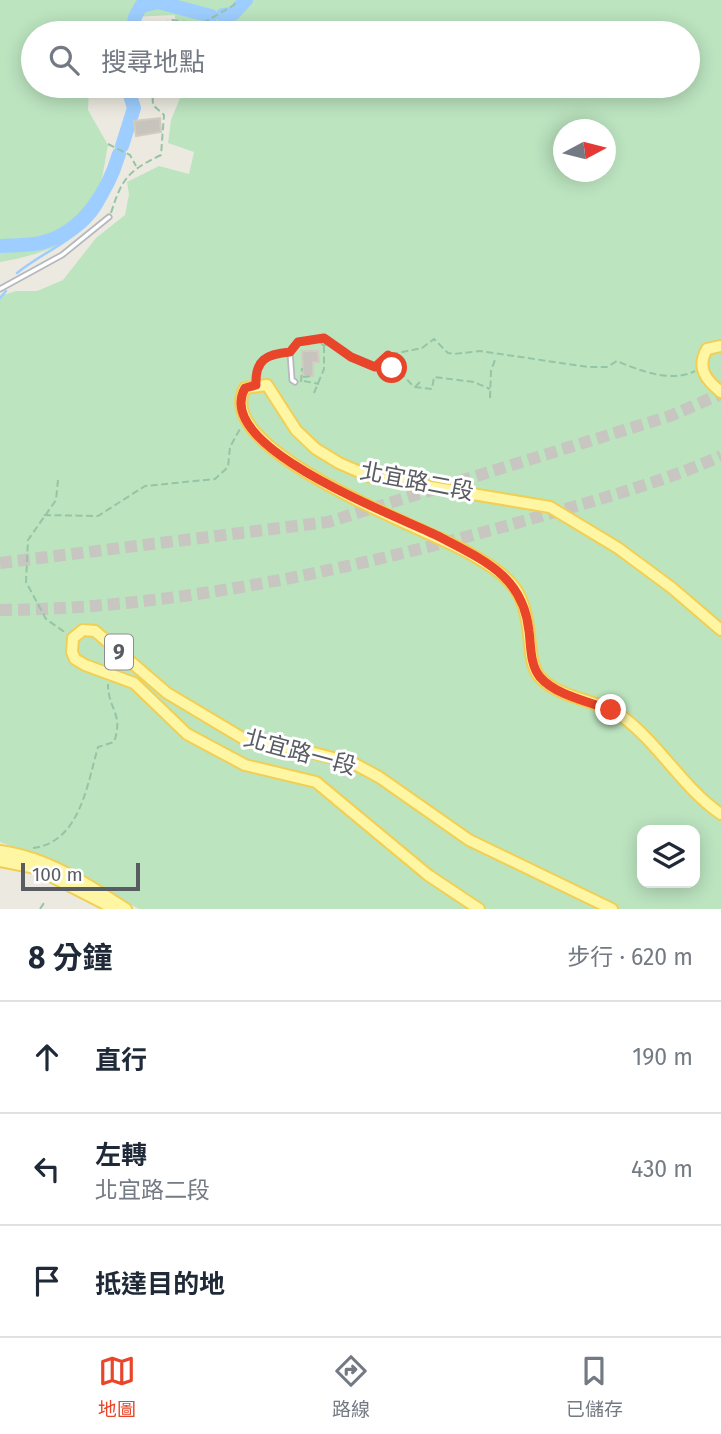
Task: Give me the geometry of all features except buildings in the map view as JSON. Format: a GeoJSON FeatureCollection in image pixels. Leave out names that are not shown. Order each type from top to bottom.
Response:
{"type":"FeatureCollection","features":[{"type":"Feature","properties":{"kind":"main road"},"geometry":{"type":"LineString","coordinates":[[721,346],[707,349],[701,366],[704,377],[721,392]]}},
{"type":"Feature","properties":{"kind":"main road"},"geometry":{"type":"LineString","coordinates":[[246,422],[239,410],[238,399],[245,388],[256,385]]}},
{"type":"Feature","properties":{"kind":"main road","name":"北宜路二段"},"geometry":{"type":"LineString","coordinates":[[256,385],[267,385],[296,430],[316,449],[339,463],[372,477],[550,507],[618,548],[672,588],[721,630]]}},
{"type":"Feature","properties":{"kind":"main road","name":"北宜路二段"},"geometry":{"type":"LineString","coordinates":[[246,422],[278,455],[323,484],[437,536],[499,572],[522,597],[527,611],[532,659],[540,677],[553,687],[622,716],[701,800],[721,814]]}},
{"type":"Feature","properties":{"kind":"main road","name":"北宜路一段"},"geometry":{"type":"LineString","coordinates":[[479,909],[428,875],[316,782],[245,765],[187,734],[134,683],[75,659],[73,638],[83,630],[95,631],[167,693],[249,742],[298,749],[353,763],[379,777],[469,840],[612,909]]}},
{"type":"Feature","properties":{"kind":"main road"},"geometry":{"type":"LineString","coordinates":[[0,852],[31,858],[59,870],[126,909]]}},
{"type":"Feature","properties":{"kind":"main road"},"geometry":{"type":"LineString","coordinates":[[0,861],[35,868],[115,909]]}},
{"type":"Feature","properties":{"kind":"lane"},"geometry":{"type":"LineString","coordinates":[[0,289],[62,255],[109,217]]}},
{"type":"Feature","properties":{"kind":"lane"},"geometry":{"type":"LineString","coordinates":[[256,385],[255,371],[261,361],[269,354],[290,352],[292,380],[296,384]]}},
{"type":"Feature","properties":{"kind":"path"},"geometry":{"type":"LineString","coordinates":[[206,21],[234,5],[236,0]]}},
{"type":"Feature","properties":{"kind":"path"},"geometry":{"type":"LineString","coordinates":[[109,217],[120,183],[137,167],[161,155],[164,115],[153,105],[153,98]]}},
{"type":"Feature","properties":{"kind":"path"},"geometry":{"type":"LineString","coordinates":[[108,144],[130,155],[137,167]]}},
{"type":"Feature","properties":{"kind":"path"},"geometry":{"type":"LineString","coordinates":[[290,352],[298,342],[319,341],[324,338],[328,343],[375,367],[388,355],[422,348],[434,339],[448,353],[480,351],[496,356],[510,354],[588,367],[607,367],[617,361],[645,373],[679,376],[693,373],[701,366]]}},
{"type":"Feature","properties":{"kind":"path"},"geometry":{"type":"LineString","coordinates":[[314,393],[319,384],[324,360],[324,346],[319,341]]}},
{"type":"Feature","properties":{"kind":"path"},"geometry":{"type":"LineString","coordinates":[[324,346],[328,343]]}},
{"type":"Feature","properties":{"kind":"path"},"geometry":{"type":"LineString","coordinates":[[388,355],[392,368],[414,387],[432,389],[434,377],[444,376],[490,389]]}},
{"type":"Feature","properties":{"kind":"path"},"geometry":{"type":"LineString","coordinates":[[490,398],[496,356]]}},
{"type":"Feature","properties":{"kind":"path"},"geometry":{"type":"LineString","coordinates":[[319,360],[324,360]]}},
{"type":"Feature","properties":{"kind":"path"},"geometry":{"type":"LineString","coordinates":[[302,368],[303,379]]}},
{"type":"Feature","properties":{"kind":"path"},"geometry":{"type":"LineString","coordinates":[[296,384],[312,376]]}},
{"type":"Feature","properties":{"kind":"path"},"geometry":{"type":"LineString","coordinates":[[303,379],[319,384]]}},
{"type":"Feature","properties":{"kind":"path"},"geometry":{"type":"LineString","coordinates":[[414,387],[419,382]]}},
{"type":"Feature","properties":{"kind":"path"},"geometry":{"type":"LineString","coordinates":[[44,515],[98,516],[145,486],[215,479],[228,467],[230,447],[236,431],[246,422]]}},
{"type":"Feature","properties":{"kind":"path"},"geometry":{"type":"LineString","coordinates":[[58,480],[56,500],[28,540],[26,582],[47,619],[73,638]]}},
{"type":"Feature","properties":{"kind":"path"},"geometry":{"type":"LineString","coordinates":[[27,849],[49,846],[71,826],[87,792],[98,747],[114,742],[120,726],[119,715],[108,696],[108,671]]}},
{"type":"Feature","properties":{"kind":"path"},"geometry":{"type":"LineString","coordinates":[[40,909],[44,903]]}},
{"type":"Feature","properties":{"kind":"green space"},"geometry":{"type":"Polygon","coordinates":[[[0,0],[721,0],[721,909],[139,909],[45,858],[0,842],[0,296],[16,291],[37,291],[63,280],[96,238],[125,215],[129,194],[127,182],[159,166],[189,174],[194,152],[168,143],[171,120],[180,98],[700,98],[700,21],[175,21],[175,15],[131,17],[132,21],[21,21],[21,98],[88,98],[88,110],[108,145],[103,175],[90,218],[77,233],[57,245],[0,262],[0,0]]]}},
{"type":"Feature","properties":{"kind":"waterway"},"geometry":{"type":"LineString","coordinates":[[223,15],[233,14],[246,0]]}},
{"type":"Feature","properties":{"kind":"waterway"},"geometry":{"type":"LineString","coordinates":[[134,21],[141,6],[158,2],[211,16]]}},
{"type":"Feature","properties":{"kind":"waterway"},"geometry":{"type":"LineString","coordinates":[[122,146],[134,108],[131,98]]}},
{"type":"Feature","properties":{"kind":"waterway"},"geometry":{"type":"LineString","coordinates":[[0,246],[39,243],[58,237],[71,229],[101,195],[119,154]]}},
{"type":"Feature","properties":{"kind":"waterway"},"geometry":{"type":"LineString","coordinates":[[17,273],[86,225],[106,198],[111,181]]}},
{"type":"Feature","properties":{"kind":"waterway"},"geometry":{"type":"LineString","coordinates":[[0,298],[6,291]]}},
{"type":"Feature","properties":{"kind":"tunnel"},"geometry":{"type":"LineString","coordinates":[[0,563],[328,522],[670,416],[721,394]]}},
{"type":"Feature","properties":{"kind":"tunnel"},"geometry":{"type":"LineString","coordinates":[[0,610],[65,608],[197,594],[328,570],[457,539],[597,500],[672,476],[721,456]]}},
{"type":"Feature","properties":{"kind":"route"},"geometry":{"type":"LineString","coordinates":[[392,368],[388,355],[375,367],[351,357],[324,338],[319,341],[298,342],[290,352],[269,354],[261,361],[255,371],[256,385],[245,388],[238,399],[239,410],[246,422],[278,455],[300,470],[323,484],[437,536],[499,572],[512,583],[522,597],[527,611],[532,659],[540,677],[553,687],[611,710]]}}]}
